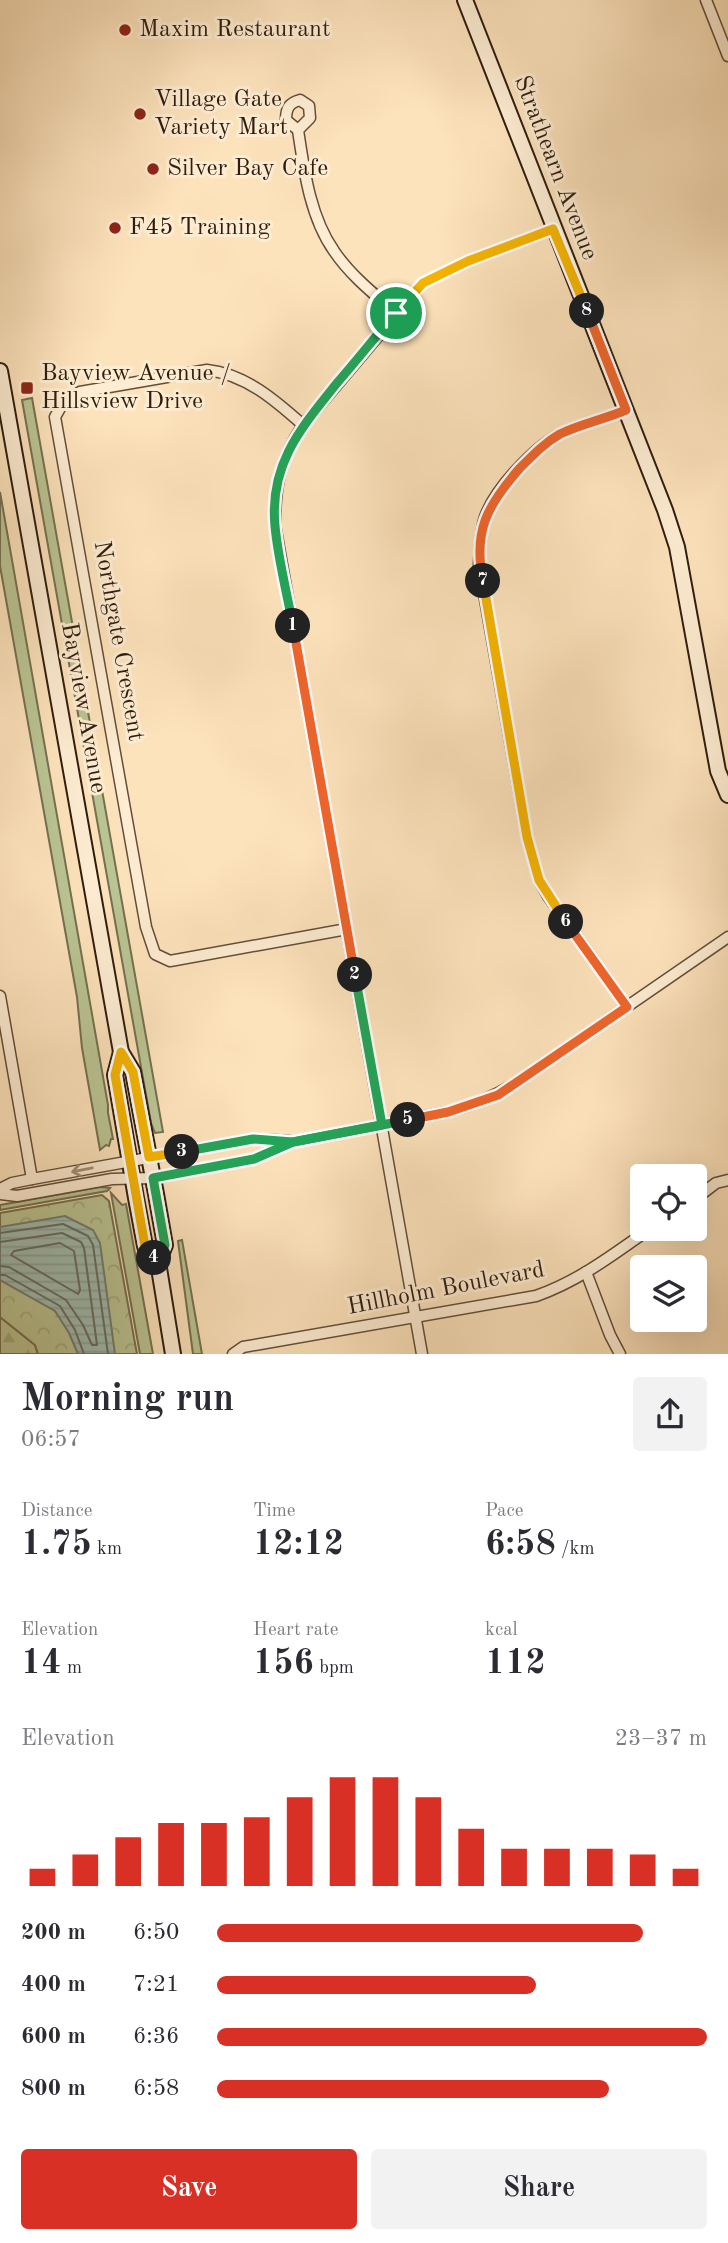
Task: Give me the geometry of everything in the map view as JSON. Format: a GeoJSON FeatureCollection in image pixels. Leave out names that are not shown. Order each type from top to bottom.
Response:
{"type":"FeatureCollection","features":[{"type":"Feature","properties":{"kind":"main road","name":"Strathearn Avenue"},"geometry":{"type":"LineString","coordinates":[[465,0],[665,510],[677,547],[718,771],[728,795]]}},
{"type":"Feature","properties":{"kind":"main road","name":"Bayview Avenue"},"geometry":{"type":"LineString","coordinates":[[0,371],[121,1052],[133,1072],[165,1245],[158,1262]]}},
{"type":"Feature","properties":{"kind":"main road","name":"Bayview Avenue"},"geometry":{"type":"LineString","coordinates":[[121,1052],[115,1075],[145,1246],[158,1262],[173,1354]]}},
{"type":"Feature","properties":{"kind":"street"},"geometry":{"type":"LineString","coordinates":[[706,0],[723,30],[728,56]]}},
{"type":"Feature","properties":{"kind":"street"},"geometry":{"type":"LineString","coordinates":[[298,130],[313,203],[333,250],[359,280],[396,313]]}},
{"type":"Feature","properties":{"kind":"street"},"geometry":{"type":"LineString","coordinates":[[422,1354],[275,525],[275,495],[281,465],[303,425],[423,283],[468,261],[553,229]]}},
{"type":"Feature","properties":{"kind":"street","name":"Northgate Crescent"},"geometry":{"type":"LineString","coordinates":[[303,425],[246,381],[226,372],[206,370],[80,392],[64,401],[55,416],[146,927],[155,954],[170,961],[347,929]]}},
{"type":"Feature","properties":{"kind":"street"},"geometry":{"type":"LineString","coordinates":[[626,410],[562,433],[535,452],[499,492],[486,515],[480,565],[527,837],[539,880],[627,1007]]}},
{"type":"Feature","properties":{"kind":"street"},"geometry":{"type":"LineString","coordinates":[[0,1191],[17,1196],[112,1179],[153,1178],[254,1159],[293,1142],[448,1112],[498,1095],[728,937]]}},
{"type":"Feature","properties":{"kind":"street"},"geometry":{"type":"LineString","coordinates":[[0,996],[5,1049],[32,1179]]}},
{"type":"Feature","properties":{"kind":"street"},"geometry":{"type":"LineString","coordinates":[[0,1191],[12,1183],[253,1139],[293,1142]]}},
{"type":"Feature","properties":{"kind":"street"},"geometry":{"type":"LineString","coordinates":[[707,1190],[716,1183],[728,1180]]}},
{"type":"Feature","properties":{"kind":"street","name":"Hillholm Boulevard"},"geometry":{"type":"LineString","coordinates":[[233,1353],[243,1347],[536,1296],[559,1288],[632,1241]]}},
{"type":"Feature","properties":{"kind":"street"},"geometry":{"type":"LineString","coordinates":[[586,1272],[620,1354]]}},
{"type":"Feature","properties":{"kind":"green space"},"geometry":{"type":"Polygon","coordinates":[[[32,398],[163,1132],[155,1133],[151,1123],[22,400],[32,398]]]}},
{"type":"Feature","properties":{"kind":"green space"},"geometry":{"type":"Polygon","coordinates":[[[0,492],[108,1105],[113,1139],[109,1146],[106,1145],[100,1150],[82,1048],[77,997],[0,566],[0,492]]]}},
{"type":"Feature","properties":{"kind":"green space"},"geometry":{"type":"Polygon","coordinates":[[[100,1187],[110,1188],[107,1191],[0,1210],[0,1205],[100,1187]]]}},
{"type":"Feature","properties":{"kind":"green space"},"geometry":{"type":"Polygon","coordinates":[[[111,1193],[122,1205],[126,1204],[153,1354],[140,1354],[111,1193]]]}},
{"type":"Feature","properties":{"kind":"green space"},"geometry":{"type":"Polygon","coordinates":[[[102,1195],[109,1201],[137,1354],[38,1354],[35,1345],[0,1317],[0,1213],[102,1195]]]}},
{"type":"Feature","properties":{"kind":"green space"},"geometry":{"type":"Polygon","coordinates":[[[182,1240],[202,1354],[193,1354],[178,1241],[182,1240]]]}},
{"type":"Feature","properties":{"kind":"green space"},"geometry":{"type":"Polygon","coordinates":[[[0,1317],[35,1345],[38,1354],[0,1354],[0,1317]]]}},
{"type":"Feature","properties":{"kind":"water"},"geometry":{"type":"Polygon","coordinates":[[[65,1216],[93,1230],[100,1243],[115,1354],[78,1354],[55,1311],[0,1280],[0,1227],[65,1216]]]}},
{"type":"Feature","properties":{"kind":"place","name":"Maxim Restaurant"},"geometry":{"type":"Point","coordinates":[125,30]}},
{"type":"Feature","properties":{"kind":"place","name":"Village Gate Variety Mart"},"geometry":{"type":"Point","coordinates":[140,114]}},
{"type":"Feature","properties":{"kind":"place","name":"Silver Bay Cafe"},"geometry":{"type":"Point","coordinates":[153,169]}},
{"type":"Feature","properties":{"kind":"place","name":"F45 Training"},"geometry":{"type":"Point","coordinates":[115,228]}},
{"type":"Feature","properties":{"kind":"place","name":"Bayview Avenue / Hillsview Drive"},"geometry":{"type":"Point","coordinates":[27,388]}},
{"type":"Feature","properties":{"kind":"route"},"geometry":{"type":"LineString","coordinates":[[396,313],[303,425],[281,465],[275,495],[275,525],[382,1125],[293,1142],[253,1139],[149,1157],[133,1072],[121,1052],[115,1075],[136,1198],[145,1246],[158,1262],[165,1245],[153,1178],[254,1159],[293,1142],[369,1128],[448,1112],[471,1105],[498,1095],[627,1007],[539,880],[527,837],[480,565],[486,515],[499,492],[535,452],[562,433],[626,410],[553,229],[468,261],[423,283],[396,313]]}}]}
